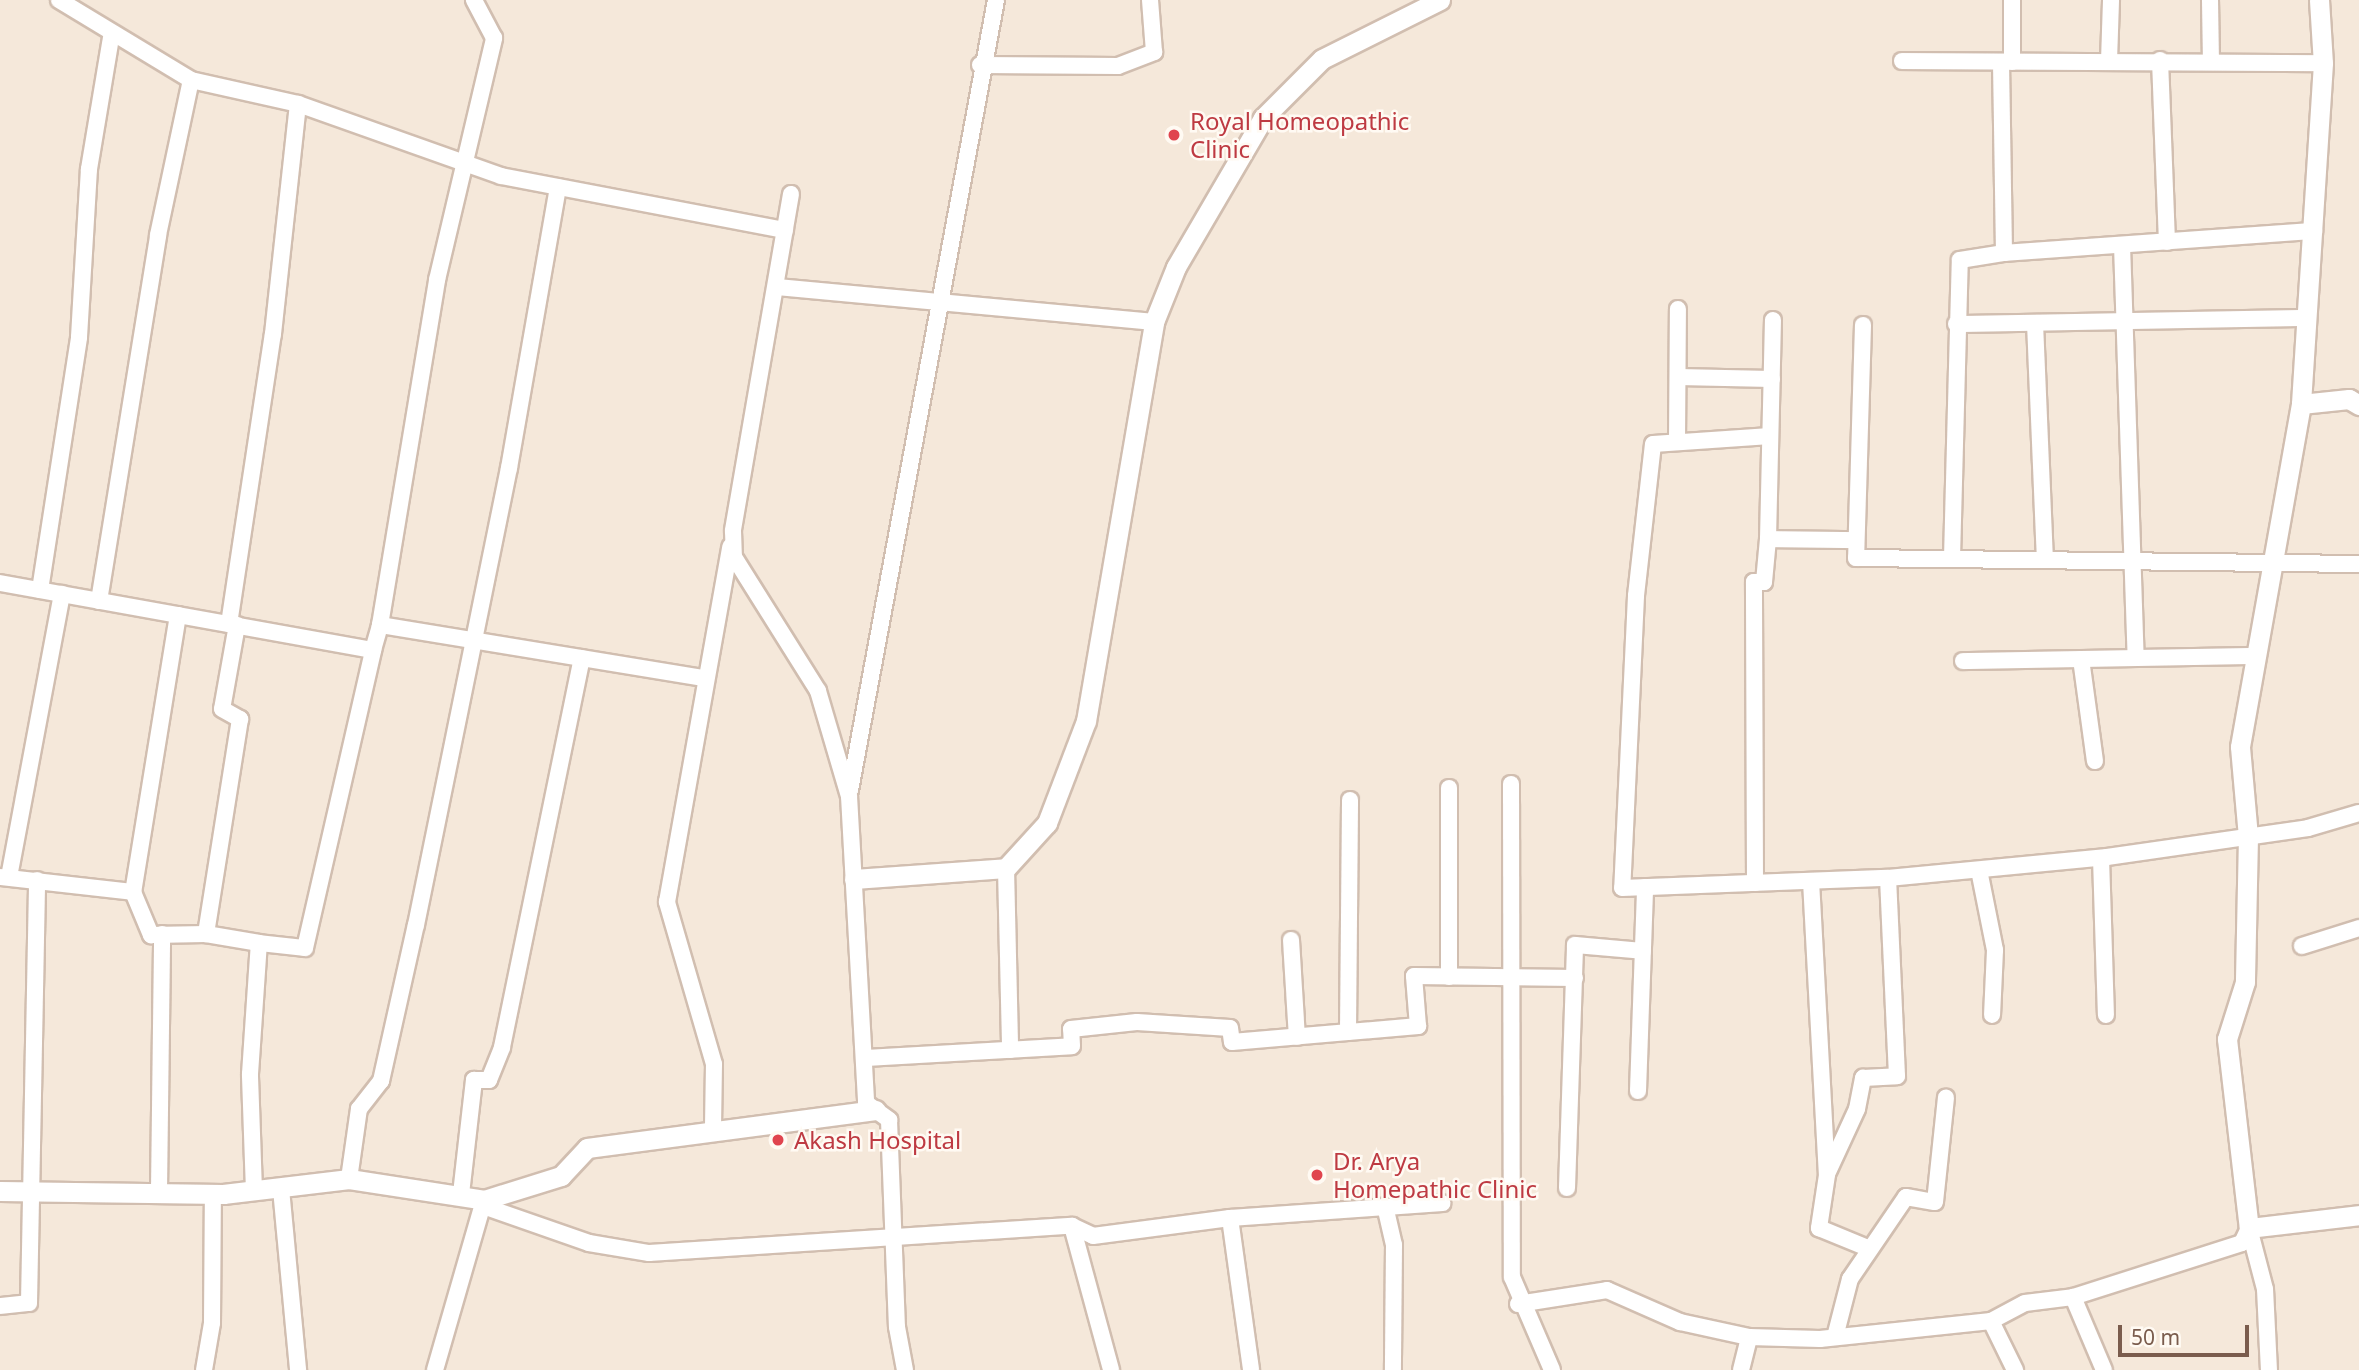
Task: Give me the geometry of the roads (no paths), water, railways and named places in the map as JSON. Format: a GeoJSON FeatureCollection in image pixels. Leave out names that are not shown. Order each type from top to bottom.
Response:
{"type":"FeatureCollection","features":[{"type":"Feature","properties":{"kind":"street"},"geometry":{"type":"LineString","coordinates":[[59,0],[111,37],[191,80],[298,104],[464,162],[558,187],[785,230]]}},
{"type":"Feature","properties":{"kind":"street"},"geometry":{"type":"LineString","coordinates":[[178,615],[133,892],[151,934],[206,934],[305,948],[380,625],[437,280],[494,38],[474,0]]}},
{"type":"Feature","properties":{"kind":"street"},"geometry":{"type":"LineString","coordinates":[[849,796],[981,65],[996,0]]}},
{"type":"Feature","properties":{"kind":"street"},"geometry":{"type":"LineString","coordinates":[[981,65],[1118,66],[1154,52],[1150,0]]}},
{"type":"Feature","properties":{"kind":"street"},"geometry":{"type":"LineString","coordinates":[[1010,1050],[1006,868],[1047,822],[1086,720],[1154,322],[1176,267],[1263,118],[1322,59],[1440,0]]}},
{"type":"Feature","properties":{"kind":"street"},"geometry":{"type":"LineString","coordinates":[[2004,253],[2007,62],[2012,0]]}},
{"type":"Feature","properties":{"kind":"street"},"geometry":{"type":"LineString","coordinates":[[2109,61],[2111,0]]}},
{"type":"Feature","properties":{"kind":"street"},"geometry":{"type":"LineString","coordinates":[[2210,0],[2211,61]]}},
{"type":"Feature","properties":{"kind":"street"},"geometry":{"type":"LineString","coordinates":[[2269,1370],[2265,1289],[2249,1228],[2227,1039],[2245,982],[2248,836],[2240,747],[2301,404],[2323,63],[2319,0]]}},
{"type":"Feature","properties":{"kind":"street"},"geometry":{"type":"LineString","coordinates":[[40,590],[79,337],[89,169],[111,37]]}},
{"type":"Feature","properties":{"kind":"street"},"geometry":{"type":"LineString","coordinates":[[1902,61],[2323,63]]}},
{"type":"Feature","properties":{"kind":"street"},"geometry":{"type":"LineString","coordinates":[[2160,61],[2167,242]]}},
{"type":"Feature","properties":{"kind":"street"},"geometry":{"type":"LineString","coordinates":[[99,601],[158,234],[191,80]]}},
{"type":"Feature","properties":{"kind":"street"},"geometry":{"type":"LineString","coordinates":[[206,934],[240,719],[222,709],[272,334],[298,104]]}},
{"type":"Feature","properties":{"kind":"street"},"geometry":{"type":"LineString","coordinates":[[349,1179],[359,1109],[381,1081],[475,640],[558,187]]}},
{"type":"Feature","properties":{"kind":"street"},"geometry":{"type":"LineString","coordinates":[[713,1127],[714,1064],[667,902],[704,678],[777,287],[790,194]]}},
{"type":"Feature","properties":{"kind":"street"},"geometry":{"type":"LineString","coordinates":[[1952,558],[1956,324],[1960,260],[2004,253],[2314,231]]}},
{"type":"Feature","properties":{"kind":"street"},"geometry":{"type":"LineString","coordinates":[[2122,245],[2136,658]]}},
{"type":"Feature","properties":{"kind":"street"},"geometry":{"type":"LineString","coordinates":[[777,287],[939,305],[1154,322]]}},
{"type":"Feature","properties":{"kind":"street"},"geometry":{"type":"LineString","coordinates":[[1677,442],[1678,309]]}},
{"type":"Feature","properties":{"kind":"street"},"geometry":{"type":"LineString","coordinates":[[1956,324],[2307,318]]}},
{"type":"Feature","properties":{"kind":"street"},"geometry":{"type":"LineString","coordinates":[[1755,883],[1754,582],[1764,582],[1768,539],[1773,320]]}},
{"type":"Feature","properties":{"kind":"street"},"geometry":{"type":"LineString","coordinates":[[2035,323],[2045,557]]}},
{"type":"Feature","properties":{"kind":"street"},"geometry":{"type":"LineString","coordinates":[[1863,325],[1856,558],[2133,558],[2359,564]]}},
{"type":"Feature","properties":{"kind":"street"},"geometry":{"type":"LineString","coordinates":[[1678,377],[1772,379]]}},
{"type":"Feature","properties":{"kind":"street"},"geometry":{"type":"LineString","coordinates":[[2301,404],[2349,399],[2359,405]]}},
{"type":"Feature","properties":{"kind":"street"},"geometry":{"type":"LineString","coordinates":[[1770,436],[1653,444],[1636,596],[1622,888],[1888,878],[2101,858],[2248,836],[2359,813]]}},
{"type":"Feature","properties":{"kind":"street"},"geometry":{"type":"LineString","coordinates":[[733,531],[734,557],[755,598],[818,691],[849,796],[866,1058],[866,1103],[889,1120],[893,1234],[905,1370]]}},
{"type":"Feature","properties":{"kind":"street"},"geometry":{"type":"LineString","coordinates":[[1768,539],[1856,540]]}},
{"type":"Feature","properties":{"kind":"street"},"geometry":{"type":"LineString","coordinates":[[0,583],[373,650]]}},
{"type":"Feature","properties":{"kind":"street"},"geometry":{"type":"LineString","coordinates":[[62,594],[4,877],[133,892]]}},
{"type":"Feature","properties":{"kind":"street"},"geometry":{"type":"LineString","coordinates":[[380,625],[704,678]]}},
{"type":"Feature","properties":{"kind":"street"},"geometry":{"type":"LineString","coordinates":[[1963,662],[2256,656]]}},
{"type":"Feature","properties":{"kind":"street"},"geometry":{"type":"LineString","coordinates":[[461,1194],[474,1080],[489,1080],[502,1047],[582,658]]}},
{"type":"Feature","properties":{"kind":"street"},"geometry":{"type":"LineString","coordinates":[[2081,659],[2095,761]]}},
{"type":"Feature","properties":{"kind":"street"},"geometry":{"type":"LineString","coordinates":[[1511,784],[1512,1277],[1518,1304],[1552,1370]]}},
{"type":"Feature","properties":{"kind":"street"},"geometry":{"type":"LineString","coordinates":[[1449,788],[1449,977]]}},
{"type":"Feature","properties":{"kind":"street"},"geometry":{"type":"LineString","coordinates":[[1348,1032],[1350,800]]}},
{"type":"Feature","properties":{"kind":"street"},"geometry":{"type":"LineString","coordinates":[[2101,858],[2106,1015]]}},
{"type":"Feature","properties":{"kind":"street"},"geometry":{"type":"LineString","coordinates":[[854,878],[1006,868]]}},
{"type":"Feature","properties":{"kind":"street"},"geometry":{"type":"LineString","coordinates":[[1979,870],[1995,950],[1992,1015]]}},
{"type":"Feature","properties":{"kind":"street"},"geometry":{"type":"LineString","coordinates":[[1827,1175],[1857,1109],[1863,1077],[1897,1076],[1888,878]]}},
{"type":"Feature","properties":{"kind":"street"},"geometry":{"type":"LineString","coordinates":[[0,1306],[29,1303],[37,880]]}},
{"type":"Feature","properties":{"kind":"street"},"geometry":{"type":"LineString","coordinates":[[1811,881],[1827,1175],[1819,1228],[1870,1250]]}},
{"type":"Feature","properties":{"kind":"street"},"geometry":{"type":"LineString","coordinates":[[1639,1091],[1645,887]]}},
{"type":"Feature","properties":{"kind":"street"},"geometry":{"type":"LineString","coordinates":[[2302,946],[2359,928]]}},
{"type":"Feature","properties":{"kind":"street"},"geometry":{"type":"LineString","coordinates":[[159,1191],[162,934]]}},
{"type":"Feature","properties":{"kind":"street"},"geometry":{"type":"LineString","coordinates":[[1291,940],[1297,1037]]}},
{"type":"Feature","properties":{"kind":"street"},"geometry":{"type":"LineString","coordinates":[[254,1191],[250,1074],[259,943]]}},
{"type":"Feature","properties":{"kind":"street"},"geometry":{"type":"LineString","coordinates":[[1567,1188],[1575,945],[1643,951]]}},
{"type":"Feature","properties":{"kind":"street"},"geometry":{"type":"LineString","coordinates":[[866,1058],[1072,1046],[1071,1029],[1137,1022],[1230,1028],[1232,1042],[1418,1026],[1414,976],[1575,978]]}},
{"type":"Feature","properties":{"kind":"street"},"geometry":{"type":"LineString","coordinates":[[1836,1333],[1842,1294],[1906,1197],[1935,1202],[1946,1097]]}},
{"type":"Feature","properties":{"kind":"street"},"geometry":{"type":"LineString","coordinates":[[484,1203],[561,1176],[587,1148],[713,1127],[876,1110]]}},
{"type":"Feature","properties":{"kind":"street"},"geometry":{"type":"LineString","coordinates":[[0,1191],[159,1191],[213,1194],[281,1189],[349,1179],[461,1194],[589,1243],[649,1253],[893,1234],[1072,1226],[1093,1236],[1230,1218],[1442,1203]]}},
{"type":"Feature","properties":{"kind":"street"},"geometry":{"type":"LineString","coordinates":[[281,1189],[298,1370]]}},
{"type":"Feature","properties":{"kind":"street"},"geometry":{"type":"LineString","coordinates":[[204,1370],[212,1323],[213,1194]]}},
{"type":"Feature","properties":{"kind":"street"},"geometry":{"type":"LineString","coordinates":[[435,1370],[484,1203]]}},
{"type":"Feature","properties":{"kind":"street"},"geometry":{"type":"LineString","coordinates":[[1385,1206],[1394,1245],[1393,1370]]}},
{"type":"Feature","properties":{"kind":"street"},"geometry":{"type":"LineString","coordinates":[[2249,1228],[2359,1215]]}},
{"type":"Feature","properties":{"kind":"street"},"geometry":{"type":"LineString","coordinates":[[1230,1218],[1251,1370]]}},
{"type":"Feature","properties":{"kind":"street"},"geometry":{"type":"LineString","coordinates":[[1072,1226],[1111,1370]]}},
{"type":"Feature","properties":{"kind":"street"},"geometry":{"type":"LineString","coordinates":[[1518,1304],[1607,1290],[1680,1322],[1749,1337],[1819,1339],[1836,1333],[1991,1321],[2025,1303],[2073,1297],[2242,1242],[2249,1228]]}},
{"type":"Feature","properties":{"kind":"street"},"geometry":{"type":"LineString","coordinates":[[2073,1297],[2105,1370]]}},
{"type":"Feature","properties":{"kind":"street"},"geometry":{"type":"LineString","coordinates":[[1991,1321],[2015,1370]]}},
{"type":"Feature","properties":{"kind":"street"},"geometry":{"type":"LineString","coordinates":[[1741,1370],[1749,1337]]}},
{"type":"Feature","properties":{"kind":"place","name":"Royal Homeopathic Clinic"},"geometry":{"type":"Point","coordinates":[1174,135]}},
{"type":"Feature","properties":{"kind":"place","name":"Akash Hospital"},"geometry":{"type":"Point","coordinates":[778,1140]}},
{"type":"Feature","properties":{"kind":"place","name":"Dr. Arya Homepathic Clinic"},"geometry":{"type":"Point","coordinates":[1317,1175]}}]}
